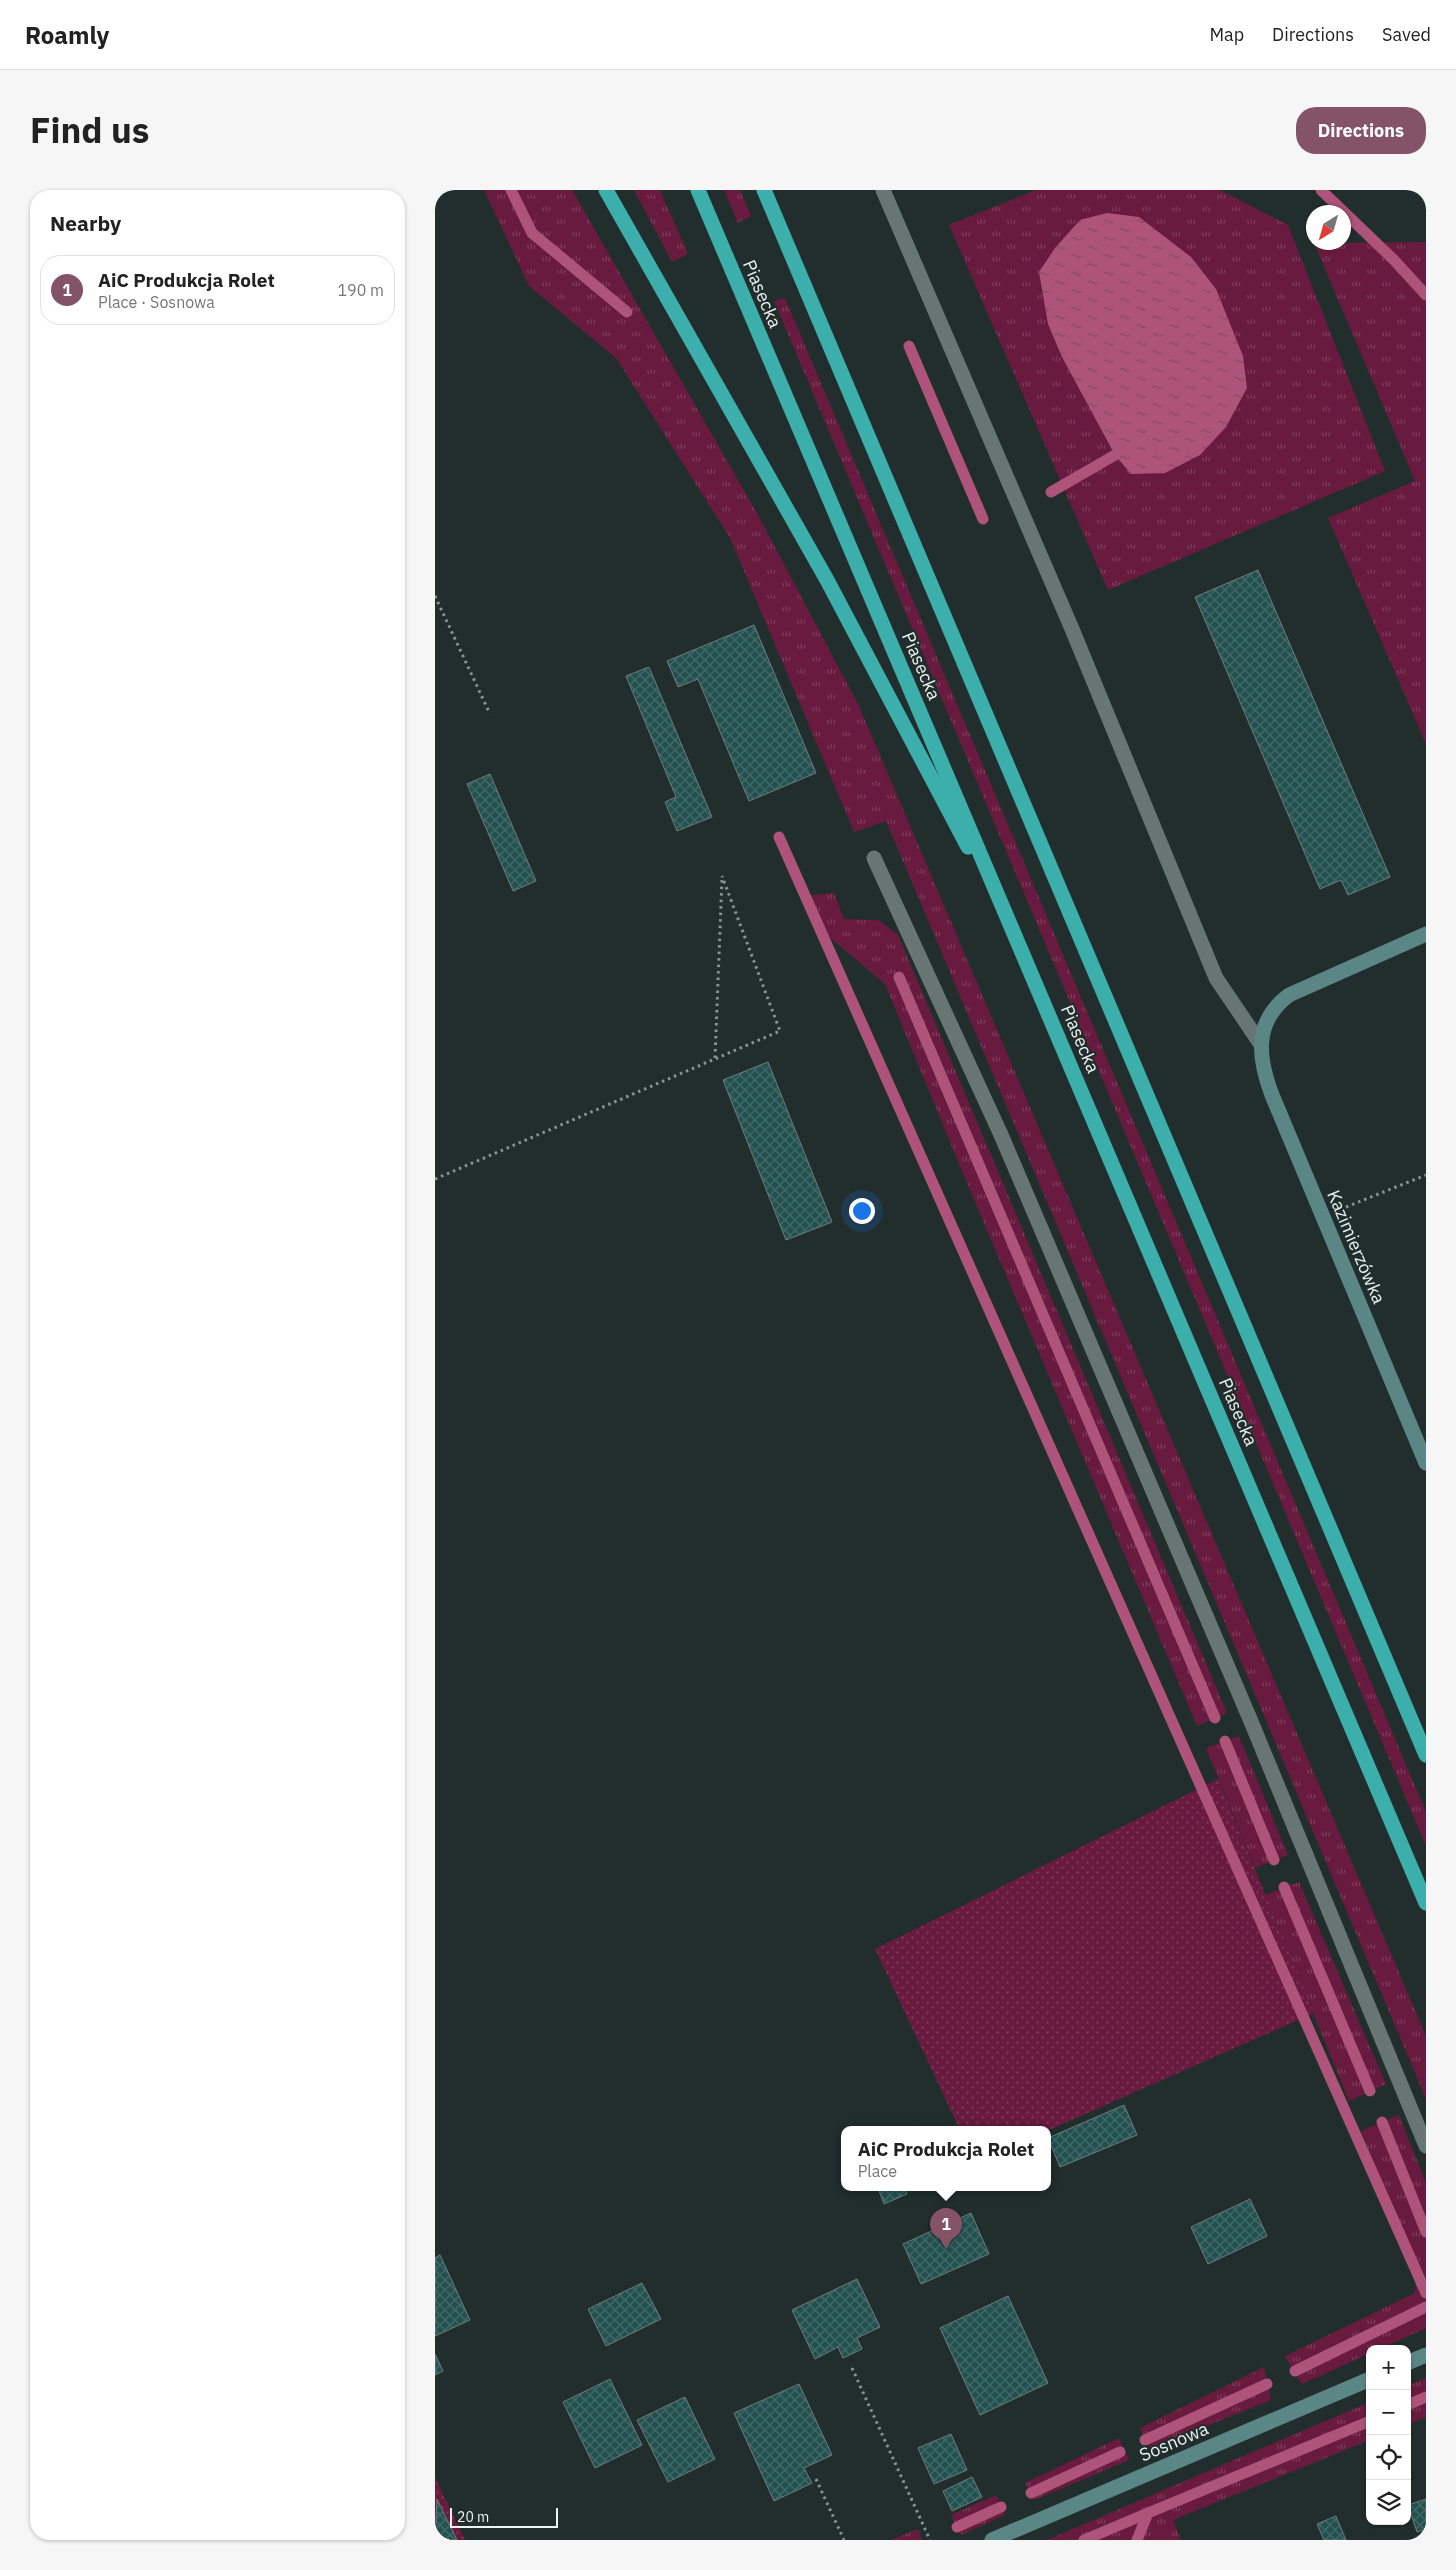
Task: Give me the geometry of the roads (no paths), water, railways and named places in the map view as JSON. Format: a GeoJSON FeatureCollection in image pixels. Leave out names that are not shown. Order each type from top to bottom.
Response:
{"type":"FeatureCollection","features":[{"type":"Feature","properties":{"kind":"highway"},"geometry":{"type":"LineString","coordinates":[[606,190],[827,580],[1019,944]]}},
{"type":"Feature","properties":{"kind":"highway","name":"Piasecka"},"geometry":{"type":"LineString","coordinates":[[698,190],[1426,1903]]}},
{"type":"Feature","properties":{"kind":"highway"},"geometry":{"type":"LineString","coordinates":[[764,190],[1426,1754]]}},
{"type":"Feature","properties":{"kind":"street"},"geometry":{"type":"LineString","coordinates":[[883,190],[1072,629],[1216,978],[1260,1043]]}},
{"type":"Feature","properties":{"kind":"street"},"geometry":{"type":"LineString","coordinates":[[874,858],[1002,1137],[1250,1719],[1426,2146]]}},
{"type":"Feature","properties":{"kind":"street"},"geometry":{"type":"LineString","coordinates":[[1260,1043],[1279,1002],[1289,995],[1426,934]]}},
{"type":"Feature","properties":{"kind":"street","name":"Kazimierzówka"},"geometry":{"type":"LineString","coordinates":[[1260,1043],[1263,1072],[1426,1463]]}},
{"type":"Feature","properties":{"kind":"street"},"geometry":{"type":"LineString","coordinates":[[1411,2361],[1426,2355]]}},
{"type":"Feature","properties":{"kind":"street","name":"Sosnowa"},"geometry":{"type":"LineString","coordinates":[[993,2540],[1366,2381]]}},
{"type":"Feature","properties":{"kind":"water"},"geometry":{"type":"Polygon","coordinates":[[[1107,213],[1139,217],[1191,257],[1216,289],[1243,356],[1247,388],[1226,427],[1200,455],[1165,473],[1131,474],[1115,455],[1062,357],[1048,324],[1039,272],[1055,248],[1080,220],[1107,213]]]}},
{"type":"Feature","properties":{"kind":"waterway"},"geometry":{"type":"LineString","coordinates":[[511,190],[532,233],[627,312]]}},
{"type":"Feature","properties":{"kind":"waterway"},"geometry":{"type":"LineString","coordinates":[[1321,190],[1394,260],[1426,295]]}},
{"type":"Feature","properties":{"kind":"waterway"},"geometry":{"type":"LineString","coordinates":[[909,346],[983,519]]}},
{"type":"Feature","properties":{"kind":"waterway"},"geometry":{"type":"LineString","coordinates":[[1051,492],[1115,455]]}},
{"type":"Feature","properties":{"kind":"waterway"},"geometry":{"type":"LineString","coordinates":[[779,837],[1426,2293]]}},
{"type":"Feature","properties":{"kind":"waterway"},"geometry":{"type":"LineString","coordinates":[[899,977],[1215,1718]]}},
{"type":"Feature","properties":{"kind":"waterway"},"geometry":{"type":"LineString","coordinates":[[1225,1741],[1274,1860]]}},
{"type":"Feature","properties":{"kind":"waterway"},"geometry":{"type":"LineString","coordinates":[[1284,1887],[1370,2091]]}},
{"type":"Feature","properties":{"kind":"waterway"},"geometry":{"type":"LineString","coordinates":[[1382,2122],[1426,2232]]}},
{"type":"Feature","properties":{"kind":"waterway"},"geometry":{"type":"LineString","coordinates":[[1295,2371],[1426,2307]]}},
{"type":"Feature","properties":{"kind":"waterway"},"geometry":{"type":"LineString","coordinates":[[1145,2440],[1267,2384]]}},
{"type":"Feature","properties":{"kind":"waterway"},"geometry":{"type":"LineString","coordinates":[[1411,2403],[1426,2397]]}},
{"type":"Feature","properties":{"kind":"waterway"},"geometry":{"type":"LineString","coordinates":[[1137,2540],[1148,2513],[1366,2423]]}},
{"type":"Feature","properties":{"kind":"waterway"},"geometry":{"type":"LineString","coordinates":[[1031,2493],[1120,2452]]}},
{"type":"Feature","properties":{"kind":"waterway"},"geometry":{"type":"LineString","coordinates":[[957,2527],[1001,2507]]}},
{"type":"Feature","properties":{"kind":"waterway"},"geometry":{"type":"LineString","coordinates":[[1084,2540],[1148,2513]]}},
{"type":"Feature","properties":{"kind":"place","name":"AiC Produkcja Rolet"},"geometry":{"type":"Point","coordinates":[946,2249]}}]}
